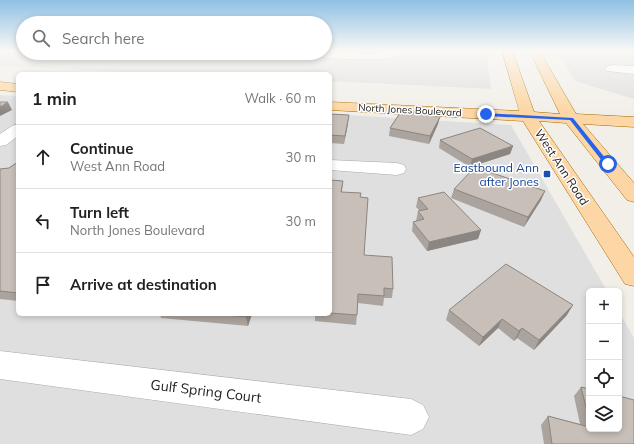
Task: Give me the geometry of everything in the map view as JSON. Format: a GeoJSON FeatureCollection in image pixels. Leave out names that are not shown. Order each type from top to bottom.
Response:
{"type":"FeatureCollection","features":[{"type":"Feature","properties":{"kind":"main road","name":"West Ann Road"},"geometry":{"type":"LineString","coordinates":[[515,71],[529,105],[634,276]]}},
{"type":"Feature","properties":{"kind":"main road"},"geometry":{"type":"LineString","coordinates":[[546,71],[569,109],[634,196]]}},
{"type":"Feature","properties":{"kind":"main road"},"geometry":{"type":"LineString","coordinates":[[0,86],[16,88]]}},
{"type":"Feature","properties":{"kind":"main road","name":"North Jones Boulevard"},"geometry":{"type":"LineString","coordinates":[[332,106],[529,105],[569,109],[634,122]]}},
{"type":"Feature","properties":{"kind":"main road","name":"North Jones Boulevard"},"geometry":{"type":"LineString","coordinates":[[529,105],[569,109]]}},
{"type":"Feature","properties":{"kind":"street"},"geometry":{"type":"LineString","coordinates":[[0,142],[16,130]]}},
{"type":"Feature","properties":{"kind":"street"},"geometry":{"type":"LineString","coordinates":[[0,142],[16,144]]}},
{"type":"Feature","properties":{"kind":"street"},"geometry":{"type":"LineString","coordinates":[[332,164],[397,169]]}},
{"type":"Feature","properties":{"kind":"street","name":"Gulf Spring Court"},"geometry":{"type":"LineString","coordinates":[[0,365],[411,417]]}},
{"type":"Feature","properties":{"kind":"shaded area"},"geometry":{"type":"Polygon","coordinates":[[[100,71],[489,71],[491,89],[332,81],[332,72],[100,71]]]}},
{"type":"Feature","properties":{"kind":"shaded area"},"geometry":{"type":"Polygon","coordinates":[[[569,71],[634,71],[634,99],[575,81],[569,71]]]}},
{"type":"Feature","properties":{"kind":"shaded area"},"geometry":{"type":"Polygon","coordinates":[[[0,95],[16,96],[16,316],[332,316],[332,114],[511,125],[605,288],[586,288],[586,432],[622,432],[622,317],[634,338],[634,444],[0,444],[0,95]]]}},
{"type":"Feature","properties":{"kind":"building"},"geometry":{"type":"Polygon","coordinates":[[[0,102],[8,102],[0,107],[0,102]]]}},
{"type":"Feature","properties":{"kind":"building"},"geometry":{"type":"Polygon","coordinates":[[[402,110],[440,117],[430,136],[390,128],[402,110]]]}},
{"type":"Feature","properties":{"kind":"building"},"geometry":{"type":"Polygon","coordinates":[[[332,114],[349,115],[345,136],[332,135],[332,114]]]}},
{"type":"Feature","properties":{"kind":"building"},"geometry":{"type":"Polygon","coordinates":[[[480,128],[513,146],[472,159],[440,140],[480,128]]]}},
{"type":"Feature","properties":{"kind":"building"},"geometry":{"type":"Polygon","coordinates":[[[16,163],[16,293],[0,291],[0,169],[9,168],[16,163]]]}},
{"type":"Feature","properties":{"kind":"building"},"geometry":{"type":"Polygon","coordinates":[[[475,167],[545,191],[528,217],[454,189],[475,167]]]}},
{"type":"Feature","properties":{"kind":"building"},"geometry":{"type":"Polygon","coordinates":[[[332,180],[343,181],[341,192],[361,193],[360,197],[368,198],[364,255],[392,257],[393,289],[384,288],[384,296],[358,294],[357,315],[332,313],[332,180]]]}},
{"type":"Feature","properties":{"kind":"building"},"geometry":{"type":"Polygon","coordinates":[[[444,192],[481,230],[429,242],[413,222],[424,219],[418,211],[428,209],[418,198],[444,192]]]}},
{"type":"Feature","properties":{"kind":"building"},"geometry":{"type":"Polygon","coordinates":[[[506,264],[573,305],[539,340],[522,328],[519,331],[502,319],[483,337],[449,310],[506,264]]]}},
{"type":"Feature","properties":{"kind":"building"},"geometry":{"type":"Polygon","coordinates":[[[581,387],[586,388],[586,407],[581,387]]]}},
{"type":"Feature","properties":{"kind":"building"},"geometry":{"type":"Polygon","coordinates":[[[622,397],[634,400],[634,444],[552,444],[548,416],[586,426],[586,432],[622,432],[622,397]]]}},
{"type":"Feature","properties":{"kind":"place","name":"Eastbound Ann after Jones"},"geometry":{"type":"Point","coordinates":[547,174]}},
{"type":"Feature","properties":{"kind":"route"},"geometry":{"type":"LineString","coordinates":[[486,114],[571,119],[608,164]]}}]}
